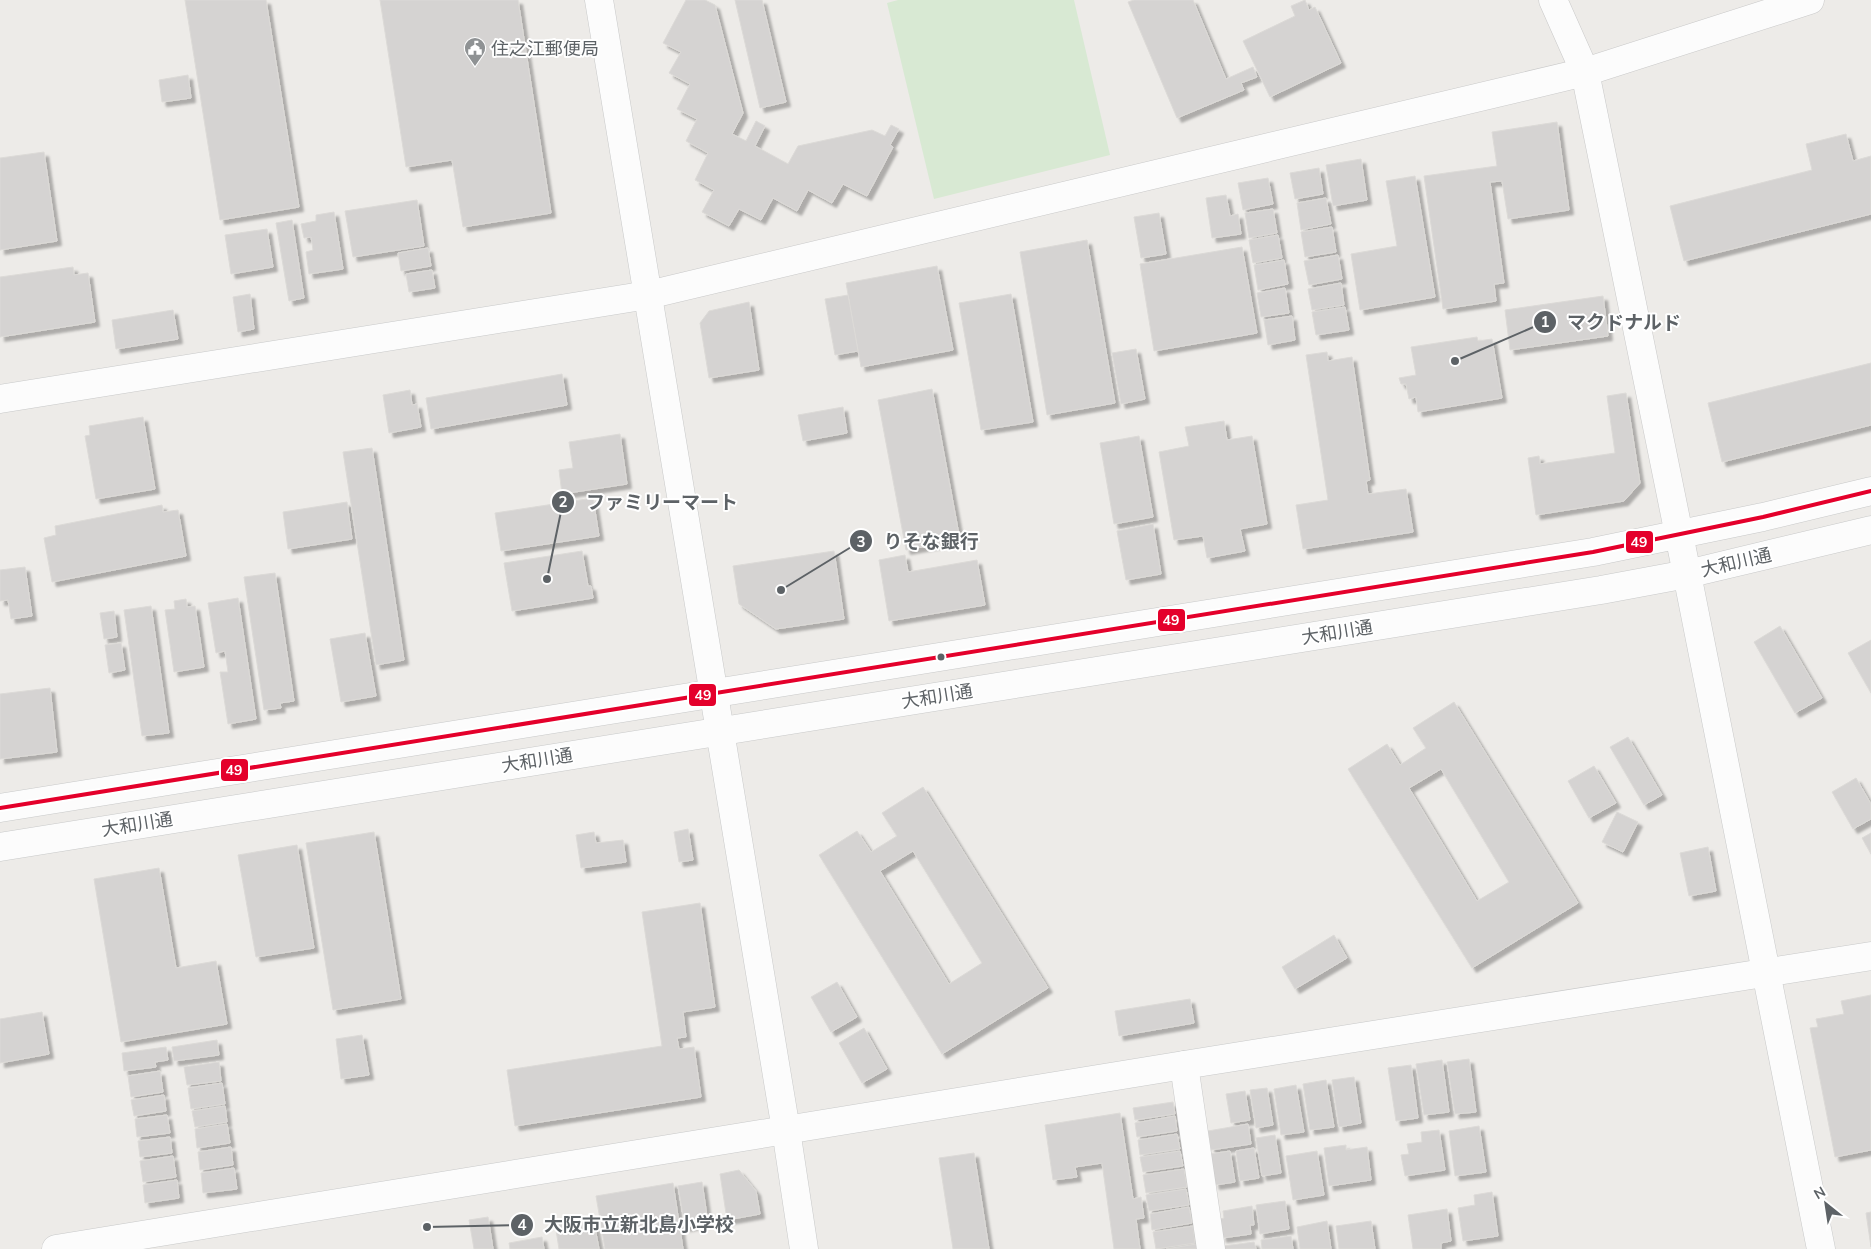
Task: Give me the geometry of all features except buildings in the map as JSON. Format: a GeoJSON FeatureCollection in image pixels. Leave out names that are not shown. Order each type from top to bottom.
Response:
{"type":"FeatureCollection","features":[{"type":"Feature","properties":{"kind":"street"},"geometry":{"type":"LineString","coordinates":[[599,0],[786,1130],[804,1249]]}},
{"type":"Feature","properties":{"kind":"street"},"geometry":{"type":"LineString","coordinates":[[1553,0],[1585,72],[1821,1249]]}},
{"type":"Feature","properties":{"kind":"street"},"geometry":{"type":"LineString","coordinates":[[0,399],[648,295],[1585,72],[1810,0]]}},
{"type":"Feature","properties":{"kind":"street"},"geometry":{"type":"LineString","coordinates":[[0,808],[1593,552],[1763,517],[1871,491]]}},
{"type":"Feature","properties":{"kind":"street","name":"大和川通"},"geometry":{"type":"LineString","coordinates":[[0,846],[1592,592],[1687,574],[1871,530]]}},
{"type":"Feature","properties":{"kind":"street"},"geometry":{"type":"LineString","coordinates":[[56,1249],[1184,1065],[1871,956]]}},
{"type":"Feature","properties":{"kind":"street"},"geometry":{"type":"LineString","coordinates":[[1184,1065],[1211,1249]]}},
{"type":"Feature","properties":{"kind":"green space"},"geometry":{"type":"Polygon","coordinates":[[[898,0],[1074,0],[1110,155],[934,199],[887,3],[898,0]]]}},
{"type":"Feature","properties":{"kind":"transit line","name":"49"},"geometry":{"type":"LineString","coordinates":[[0,808],[1593,552],[1763,517],[1871,491]]}},
{"type":"Feature","properties":{"kind":"place","name":"住之江郵便局"},"geometry":{"type":"Point","coordinates":[475,67]}},
{"type":"Feature","properties":{"kind":"place","name":"マクドナルド"},"geometry":{"type":"Point","coordinates":[1455,361]}},
{"type":"Feature","properties":{"kind":"place","name":"ファミリーマート"},"geometry":{"type":"Point","coordinates":[547,579]}},
{"type":"Feature","properties":{"kind":"place","name":"りそな銀行"},"geometry":{"type":"Point","coordinates":[781,590]}},
{"type":"Feature","properties":{"kind":"place","name":"大阪市立新北島小学校"},"geometry":{"type":"Point","coordinates":[427,1227]}}]}
